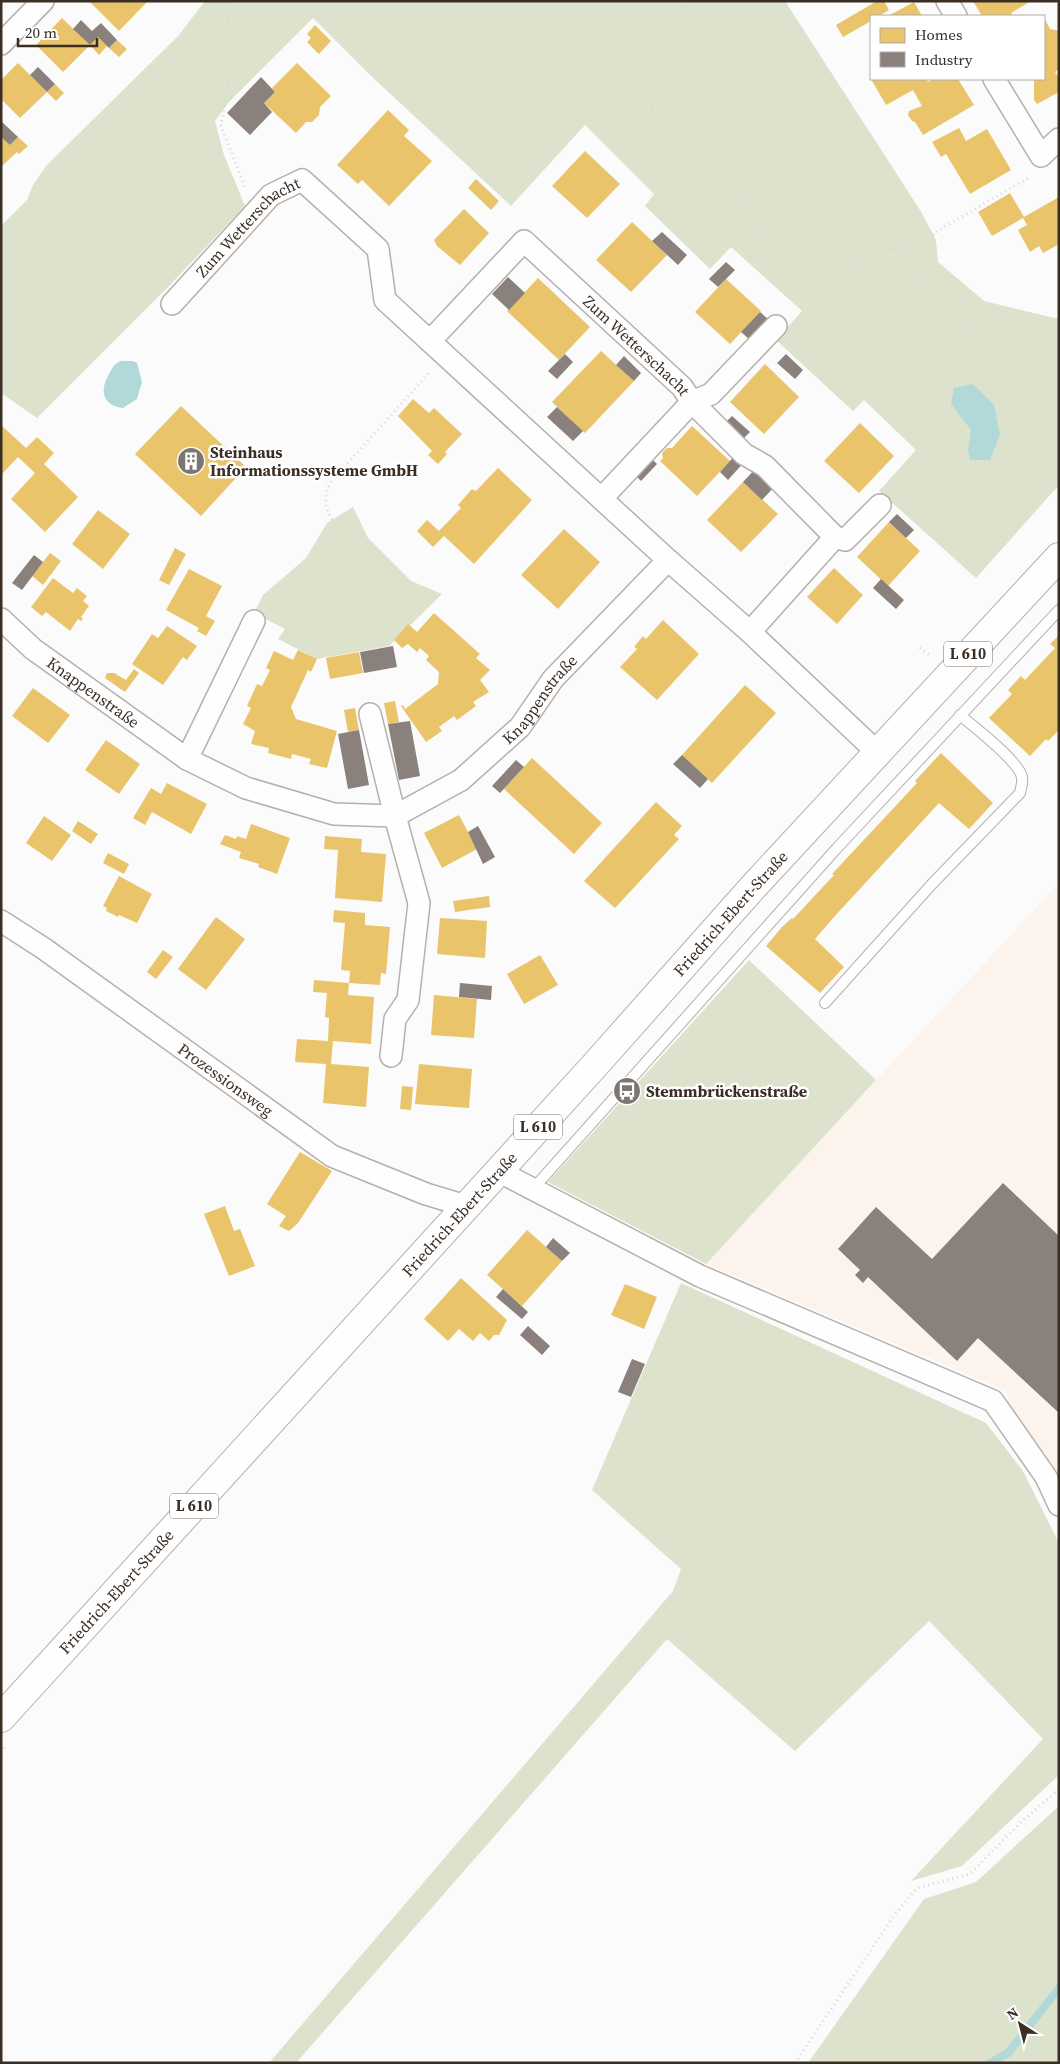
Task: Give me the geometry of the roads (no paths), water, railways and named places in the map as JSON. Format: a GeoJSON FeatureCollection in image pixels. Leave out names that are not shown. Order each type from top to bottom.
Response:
{"type":"FeatureCollection","features":[{"type":"Feature","properties":{"kind":"main road","name":"Friedrich-Ebert-Straße"},"geometry":{"type":"LineString","coordinates":[[1,1718],[754,886],[1059,556]]}},
{"type":"Feature","properties":{"kind":"street"},"geometry":{"type":"LineString","coordinates":[[1,44],[43,1]]}},
{"type":"Feature","properties":{"kind":"street"},"geometry":{"type":"LineString","coordinates":[[947,1],[955,15]]}},
{"type":"Feature","properties":{"kind":"street"},"geometry":{"type":"LineString","coordinates":[[995,80],[1041,156],[1059,139]]}},
{"type":"Feature","properties":{"kind":"street","name":"Zum Wetterschacht"},"geometry":{"type":"LineString","coordinates":[[172,304],[272,195],[302,180],[378,249],[385,300],[668,560],[750,632],[878,753]]}},
{"type":"Feature","properties":{"kind":"street","name":"Zum Wetterschacht"},"geometry":{"type":"LineString","coordinates":[[430,341],[524,241],[682,387],[692,402],[744,454],[765,466],[834,537]]}},
{"type":"Feature","properties":{"kind":"street","name":"Zum Wetterschacht"},"geometry":{"type":"LineString","coordinates":[[602,498],[692,402],[711,394],[776,326]]}},
{"type":"Feature","properties":{"kind":"street"},"geometry":{"type":"LineString","coordinates":[[750,632],[834,537],[845,540],[880,505]]}},
{"type":"Feature","properties":{"kind":"street","name":"Knappenstraße"},"geometry":{"type":"LineString","coordinates":[[1,619],[33,649],[187,759],[246,788],[334,814],[395,816],[461,780],[520,727],[553,679],[668,560]]}},
{"type":"Feature","properties":{"kind":"street"},"geometry":{"type":"LineString","coordinates":[[187,759],[254,621]]}},
{"type":"Feature","properties":{"kind":"street"},"geometry":{"type":"LineString","coordinates":[[370,714],[419,904],[408,1000],[395,1019],[391,1056]]}},
{"type":"Feature","properties":{"kind":"street","name":"Prozessionsweg"},"geometry":{"type":"LineString","coordinates":[[1,921],[43,948],[332,1156],[426,1194],[466,1206]]}},
{"type":"Feature","properties":{"kind":"street"},"geometry":{"type":"LineString","coordinates":[[498,1171],[700,1276],[993,1401],[1046,1477],[1059,1505]]}},
{"type":"Feature","properties":{"kind":"lane"},"geometry":{"type":"LineString","coordinates":[[532,1190],[837,848],[1059,610]]}},
{"type":"Feature","properties":{"kind":"lane"},"geometry":{"type":"LineString","coordinates":[[825,1004],[932,884],[1020,793],[1022,777],[1014,765],[960,715]]}},
{"type":"Feature","properties":{"kind":"water"},"geometry":{"type":"Polygon","coordinates":[[[121,361],[137,363],[142,382],[137,399],[123,408],[111,404],[104,393],[105,382],[112,369],[121,361]]]}},
{"type":"Feature","properties":{"kind":"water"},"geometry":{"type":"Polygon","coordinates":[[[973,384],[994,405],[1000,435],[990,460],[970,460],[968,450],[971,430],[951,404],[954,388],[973,384]]]}},
{"type":"Feature","properties":{"kind":"waterway"},"geometry":{"type":"LineString","coordinates":[[990,2063],[1008,2053],[1059,1988]]}},
{"type":"Feature","properties":{"kind":"place","name":"Steinhaus Informationssysteme GmbH"},"geometry":{"type":"Point","coordinates":[191,461]}},
{"type":"Feature","properties":{"kind":"place","name":"Stemmbrückenstraße"},"geometry":{"type":"Point","coordinates":[627,1091]}}]}
